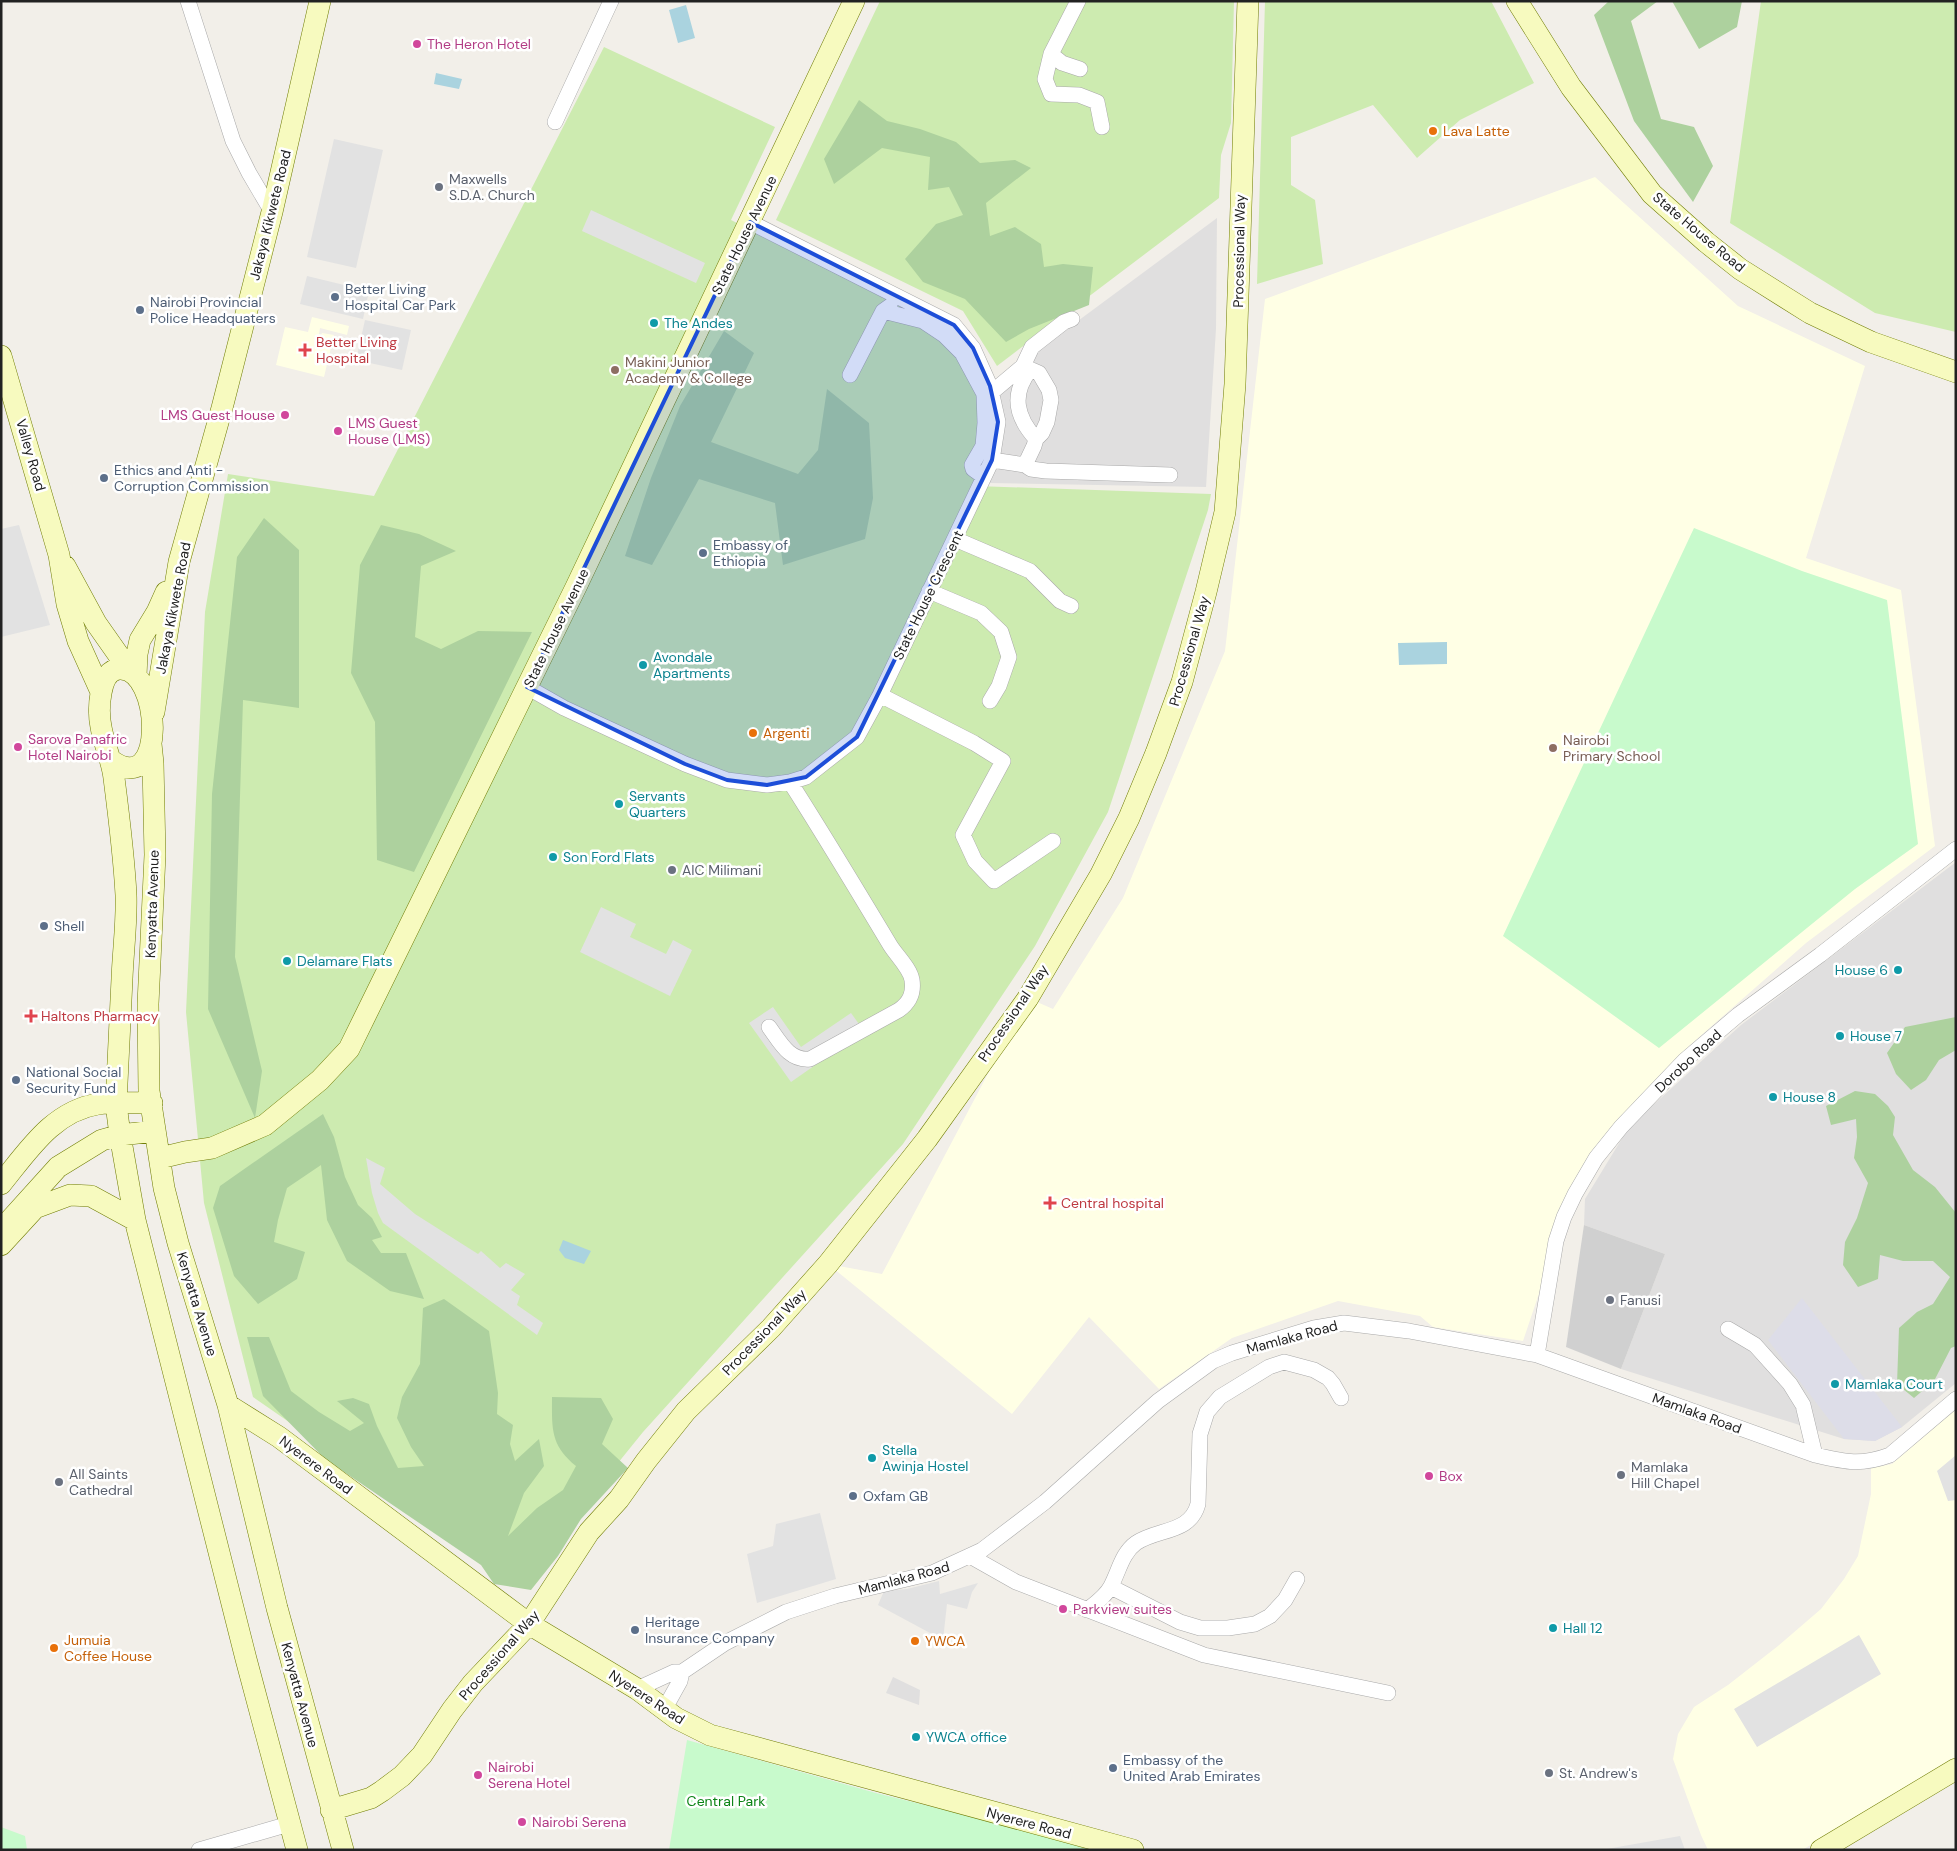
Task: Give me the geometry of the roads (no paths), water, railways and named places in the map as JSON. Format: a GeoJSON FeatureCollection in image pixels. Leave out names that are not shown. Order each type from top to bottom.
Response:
{"type":"FeatureCollection","features":[{"type":"Feature","properties":{"kind":"main road","name":"Jakaya Kikwete Road"},"geometry":{"type":"LineString","coordinates":[[152,720],[179,562],[222,408],[272,212],[320,1]]}},
{"type":"Feature","properties":{"kind":"main road","name":"State House Avenue"},"geometry":{"type":"LineString","coordinates":[[160,1158],[212,1148],[265,1125],[320,1080],[349,1049],[527,687],[854,1]]}},
{"type":"Feature","properties":{"kind":"main road","name":"Processional Way"},"geometry":{"type":"LineString","coordinates":[[331,1810],[371,1798],[402,1776],[422,1755],[452,1710],[474,1683],[529,1624],[589,1532],[619,1500],[646,1461],[686,1411],[771,1328],[828,1264],[927,1139],[1028,998],[1092,889],[1129,818],[1156,753],[1182,682],[1225,512],[1230,466],[1236,367],[1248,1]]}},
{"type":"Feature","properties":{"kind":"main road","name":"State House Road"},"geometry":{"type":"LineString","coordinates":[[1517,1],[1571,87],[1652,194],[1706,242],[1740,269],[1810,313],[1872,342],[1956,372]]}},
{"type":"Feature","properties":{"kind":"main road","name":"Valley Road"},"geometry":{"type":"LineString","coordinates":[[1,356],[59,555],[67,604],[78,641],[101,692]]}},
{"type":"Feature","properties":{"kind":"main road","name":"Valley Road"},"geometry":{"type":"LineString","coordinates":[[59,555],[96,623],[133,673],[146,696],[152,720]]}},
{"type":"Feature","properties":{"kind":"main road"},"geometry":{"type":"LineString","coordinates":[[101,692],[108,674],[113,670],[121,669],[133,673],[140,640],[157,612],[179,562]]}},
{"type":"Feature","properties":{"kind":"main road","name":"Kenyatta Avenue"},"geometry":{"type":"LineString","coordinates":[[101,692],[101,726],[112,761],[126,896],[116,1104],[120,1135],[135,1220],[297,1850]]}},
{"type":"Feature","properties":{"kind":"main road","name":"Kenyatta Avenue"},"geometry":{"type":"LineString","coordinates":[[152,720],[151,744],[155,855],[148,1004],[149,1091],[164,1188],[178,1243],[228,1405],[277,1608],[343,1850]]}},
{"type":"Feature","properties":{"kind":"main road"},"geometry":{"type":"LineString","coordinates":[[112,761],[123,767],[135,767],[141,764],[147,756],[151,744]]}},
{"type":"Feature","properties":{"kind":"main road"},"geometry":{"type":"LineString","coordinates":[[124,950],[150,951]]}},
{"type":"Feature","properties":{"kind":"main road"},"geometry":{"type":"LineString","coordinates":[[1,1184],[50,1125],[72,1112],[98,1104],[152,1103]]}},
{"type":"Feature","properties":{"kind":"main road"},"geometry":{"type":"LineString","coordinates":[[1,1230],[58,1167],[102,1140],[120,1135],[155,1131]]}},
{"type":"Feature","properties":{"kind":"main road"},"geometry":{"type":"LineString","coordinates":[[1,1245],[35,1208],[70,1195],[91,1196],[135,1220]]}},
{"type":"Feature","properties":{"kind":"main road","name":"Nyerere Road"},"geometry":{"type":"LineString","coordinates":[[228,1405],[279,1437],[529,1624],[638,1689],[676,1718],[710,1735],[1133,1850]]}},
{"type":"Feature","properties":{"kind":"main road"},"geometry":{"type":"LineString","coordinates":[[1822,1850],[1956,1769]]}},
{"type":"Feature","properties":{"kind":"street"},"geometry":{"type":"LineString","coordinates":[[188,1],[233,140],[249,173],[272,212]]}},
{"type":"Feature","properties":{"kind":"street"},"geometry":{"type":"LineString","coordinates":[[555,122],[611,1]]}},
{"type":"Feature","properties":{"kind":"street"},"geometry":{"type":"LineString","coordinates":[[1078,1],[1051,54],[1045,79],[1051,94],[1079,95],[1097,102],[1102,127]]}},
{"type":"Feature","properties":{"kind":"street"},"geometry":{"type":"LineString","coordinates":[[1051,54],[1062,63],[1080,69]]}},
{"type":"Feature","properties":{"kind":"street","name":"State House Crescent"},"geometry":{"type":"LineString","coordinates":[[527,687],[564,708],[686,764],[726,780],[767,785],[790,782],[806,777],[857,737],[880,695],[992,460],[998,422],[991,393],[973,348],[954,325],[750,222]]}},
{"type":"Feature","properties":{"kind":"street"},"geometry":{"type":"LineString","coordinates":[[850,375],[883,311],[901,297]]}},
{"type":"Feature","properties":{"kind":"street"},"geometry":{"type":"LineString","coordinates":[[883,311],[923,320],[944,335],[962,352],[984,394],[985,423],[983,446],[972,465],[972,469],[984,477]]}},
{"type":"Feature","properties":{"kind":"street"},"geometry":{"type":"LineString","coordinates":[[1036,439],[1026,428],[1019,413],[1018,395],[1022,380],[1032,347],[1064,322],[1072,319]]}},
{"type":"Feature","properties":{"kind":"street"},"geometry":{"type":"LineString","coordinates":[[991,393],[1027,368]]}},
{"type":"Feature","properties":{"kind":"street"},"geometry":{"type":"LineString","coordinates":[[1025,464],[1036,439],[1042,433],[1047,422],[1051,400],[1044,380],[1039,373],[1027,368]]}},
{"type":"Feature","properties":{"kind":"street"},"geometry":{"type":"LineString","coordinates":[[992,460],[1025,464],[1038,470],[1060,472],[1170,475]]}},
{"type":"Feature","properties":{"kind":"street"},"geometry":{"type":"LineString","coordinates":[[955,538],[1030,571],[1060,601],[1071,606]]}},
{"type":"Feature","properties":{"kind":"street"},"geometry":{"type":"LineString","coordinates":[[929,591],[981,613],[1001,632],[1009,657],[999,686],[990,701]]}},
{"type":"Feature","properties":{"kind":"street"},"geometry":{"type":"LineString","coordinates":[[880,695],[974,743],[1003,761],[963,835],[975,861],[994,881],[1053,841]]}},
{"type":"Feature","properties":{"kind":"street"},"geometry":{"type":"LineString","coordinates":[[769,1027],[792,1056],[800,1060],[810,1059],[899,1010],[910,999],[912,989],[911,976],[893,950],[841,861],[790,782]]}},
{"type":"Feature","properties":{"kind":"street","name":"Dorobo Road"},"geometry":{"type":"LineString","coordinates":[[1537,1355],[1556,1241],[1564,1218],[1575,1194],[1596,1158],[1621,1126],[1685,1060],[1738,1015],[1820,955],[1956,848]]}},
{"type":"Feature","properties":{"kind":"street","name":"Mamlaka Road"},"geometry":{"type":"LineString","coordinates":[[638,1689],[674,1672],[682,1672],[725,1644],[786,1612],[835,1596],[932,1573],[982,1550],[1044,1502],[1135,1420],[1213,1361],[1232,1353],[1314,1328],[1344,1323],[1409,1331],[1537,1355],[1815,1455],[1850,1463],[1878,1459],[1890,1454],[1956,1399]]}},
{"type":"Feature","properties":{"kind":"street"},"geometry":{"type":"LineString","coordinates":[[1728,1329],[1755,1345],[1790,1384],[1803,1405],[1815,1455]]}},
{"type":"Feature","properties":{"kind":"street"},"geometry":{"type":"LineString","coordinates":[[1087,1610],[1102,1598],[1111,1587],[1122,1562],[1134,1544],[1145,1537],[1167,1532],[1184,1524],[1196,1513],[1198,1504],[1200,1434],[1206,1412],[1220,1397],[1269,1367],[1284,1362],[1314,1370],[1328,1378],[1341,1398]]}},
{"type":"Feature","properties":{"kind":"street"},"geometry":{"type":"LineString","coordinates":[[970,1556],[1016,1582],[1204,1655],[1388,1693]]}},
{"type":"Feature","properties":{"kind":"street"},"geometry":{"type":"LineString","coordinates":[[1111,1587],[1180,1622],[1200,1628],[1228,1628],[1255,1624],[1270,1616],[1285,1600],[1298,1579]]}},
{"type":"Feature","properties":{"kind":"street"},"geometry":{"type":"LineString","coordinates":[[665,1708],[680,1680],[682,1672]]}},
{"type":"Feature","properties":{"kind":"street"},"geometry":{"type":"LineString","coordinates":[[199,1850],[289,1824]]}},
{"type":"Feature","properties":{"kind":"water"},"geometry":{"type":"Polygon","coordinates":[[[686,5],[695,38],[678,43],[669,10],[686,5]]]}},
{"type":"Feature","properties":{"kind":"water"},"geometry":{"type":"Polygon","coordinates":[[[436,73],[462,79],[459,89],[434,84],[436,73]]]}},
{"type":"Feature","properties":{"kind":"water"},"geometry":{"type":"Polygon","coordinates":[[[1447,642],[1447,664],[1399,665],[1398,643],[1447,642]]]}},
{"type":"Feature","properties":{"kind":"water"},"geometry":{"type":"Polygon","coordinates":[[[563,1240],[591,1251],[584,1264],[565,1258],[559,1250],[563,1240]]]}},
{"type":"Feature","properties":{"kind":"place","name":"The Heron Hotel"},"geometry":{"type":"Point","coordinates":[417,44]}},
{"type":"Feature","properties":{"kind":"place","name":"Lava Latte"},"geometry":{"type":"Point","coordinates":[1433,131]}},
{"type":"Feature","properties":{"kind":"place","name":"Maxwells S.D.A. Church"},"geometry":{"type":"Point","coordinates":[439,187]}},
{"type":"Feature","properties":{"kind":"place","name":"Better Living Hospital Car Park"},"geometry":{"type":"Point","coordinates":[335,297]}},
{"type":"Feature","properties":{"kind":"place","name":"Nairobi Provincial Police Headquaters"},"geometry":{"type":"Point","coordinates":[140,310]}},
{"type":"Feature","properties":{"kind":"place","name":"The Andes"},"geometry":{"type":"Point","coordinates":[654,323]}},
{"type":"Feature","properties":{"kind":"place","name":"Better Living Hospital"},"geometry":{"type":"Point","coordinates":[305,350]}},
{"type":"Feature","properties":{"kind":"place","name":"Makini Junior Academy & College"},"geometry":{"type":"Point","coordinates":[615,370]}},
{"type":"Feature","properties":{"kind":"place","name":"LMS Guest House"},"geometry":{"type":"Point","coordinates":[285,415]}},
{"type":"Feature","properties":{"kind":"place","name":"LMS Guest House (LMS)"},"geometry":{"type":"Point","coordinates":[338,431]}},
{"type":"Feature","properties":{"kind":"place","name":"Ethics and Anti - Corruption Commission"},"geometry":{"type":"Point","coordinates":[104,478]}},
{"type":"Feature","properties":{"kind":"place","name":"Embassy of Ethiopia"},"geometry":{"type":"Point","coordinates":[703,553]}},
{"type":"Feature","properties":{"kind":"place","name":"Avondale Apartments"},"geometry":{"type":"Point","coordinates":[643,665]}},
{"type":"Feature","properties":{"kind":"place","name":"Argenti"},"geometry":{"type":"Point","coordinates":[753,733]}},
{"type":"Feature","properties":{"kind":"place","name":"Sarova Panafric Hotel Nairobi"},"geometry":{"type":"Point","coordinates":[18,747]}},
{"type":"Feature","properties":{"kind":"place","name":"Nairobi Primary School"},"geometry":{"type":"Point","coordinates":[1553,748]}},
{"type":"Feature","properties":{"kind":"place","name":"Servants Quarters"},"geometry":{"type":"Point","coordinates":[619,804]}},
{"type":"Feature","properties":{"kind":"place","name":"Son Ford Flats"},"geometry":{"type":"Point","coordinates":[553,857]}},
{"type":"Feature","properties":{"kind":"place","name":"AIC Milimani"},"geometry":{"type":"Point","coordinates":[672,870]}},
{"type":"Feature","properties":{"kind":"place","name":"Shell"},"geometry":{"type":"Point","coordinates":[44,926]}},
{"type":"Feature","properties":{"kind":"place","name":"Delamare Flats"},"geometry":{"type":"Point","coordinates":[287,961]}},
{"type":"Feature","properties":{"kind":"place","name":"House 6"},"geometry":{"type":"Point","coordinates":[1898,970]}},
{"type":"Feature","properties":{"kind":"place","name":"Haltons Pharmacy"},"geometry":{"type":"Point","coordinates":[31,1016]}},
{"type":"Feature","properties":{"kind":"place","name":"House 7"},"geometry":{"type":"Point","coordinates":[1840,1036]}},
{"type":"Feature","properties":{"kind":"place","name":"National Social Security Fund"},"geometry":{"type":"Point","coordinates":[16,1080]}},
{"type":"Feature","properties":{"kind":"place","name":"House 8"},"geometry":{"type":"Point","coordinates":[1773,1097]}},
{"type":"Feature","properties":{"kind":"place","name":"Central hospital"},"geometry":{"type":"Point","coordinates":[1050,1203]}},
{"type":"Feature","properties":{"kind":"place","name":"Fanusi"},"geometry":{"type":"Point","coordinates":[1610,1300]}},
{"type":"Feature","properties":{"kind":"place","name":"Mamlaka Court"},"geometry":{"type":"Point","coordinates":[1835,1384]}},
{"type":"Feature","properties":{"kind":"place","name":"Stella Awinja Hostel"},"geometry":{"type":"Point","coordinates":[872,1458]}},
{"type":"Feature","properties":{"kind":"place","name":"Mamlaka Hill Chapel"},"geometry":{"type":"Point","coordinates":[1621,1475]}},
{"type":"Feature","properties":{"kind":"place","name":"Box"},"geometry":{"type":"Point","coordinates":[1429,1476]}},
{"type":"Feature","properties":{"kind":"place","name":"All Saints Cathedral"},"geometry":{"type":"Point","coordinates":[59,1482]}},
{"type":"Feature","properties":{"kind":"place","name":"Oxfam GB"},"geometry":{"type":"Point","coordinates":[853,1496]}},
{"type":"Feature","properties":{"kind":"place","name":"Parkview suites"},"geometry":{"type":"Point","coordinates":[1063,1609]}},
{"type":"Feature","properties":{"kind":"place","name":"Hall 12"},"geometry":{"type":"Point","coordinates":[1553,1628]}},
{"type":"Feature","properties":{"kind":"place","name":"Heritage Insurance Company"},"geometry":{"type":"Point","coordinates":[635,1630]}},
{"type":"Feature","properties":{"kind":"place","name":"YWCA"},"geometry":{"type":"Point","coordinates":[915,1641]}},
{"type":"Feature","properties":{"kind":"place","name":"Jumuia Coffee House"},"geometry":{"type":"Point","coordinates":[54,1648]}},
{"type":"Feature","properties":{"kind":"place","name":"YWCA office"},"geometry":{"type":"Point","coordinates":[916,1737]}},
{"type":"Feature","properties":{"kind":"place","name":"Embassy of the United Arab Emirates"},"geometry":{"type":"Point","coordinates":[1113,1768]}},
{"type":"Feature","properties":{"kind":"place","name":"St. Andrew's"},"geometry":{"type":"Point","coordinates":[1549,1773]}},
{"type":"Feature","properties":{"kind":"place","name":"Nairobi Serena Hotel"},"geometry":{"type":"Point","coordinates":[478,1775]}},
{"type":"Feature","properties":{"kind":"place","name":"Nairobi Serena"},"geometry":{"type":"Point","coordinates":[522,1822]}},
{"type":"Feature","properties":{"kind":"park label","name":"Central Park"},"geometry":{"type":"Point","coordinates":[726,1801]}}]}
